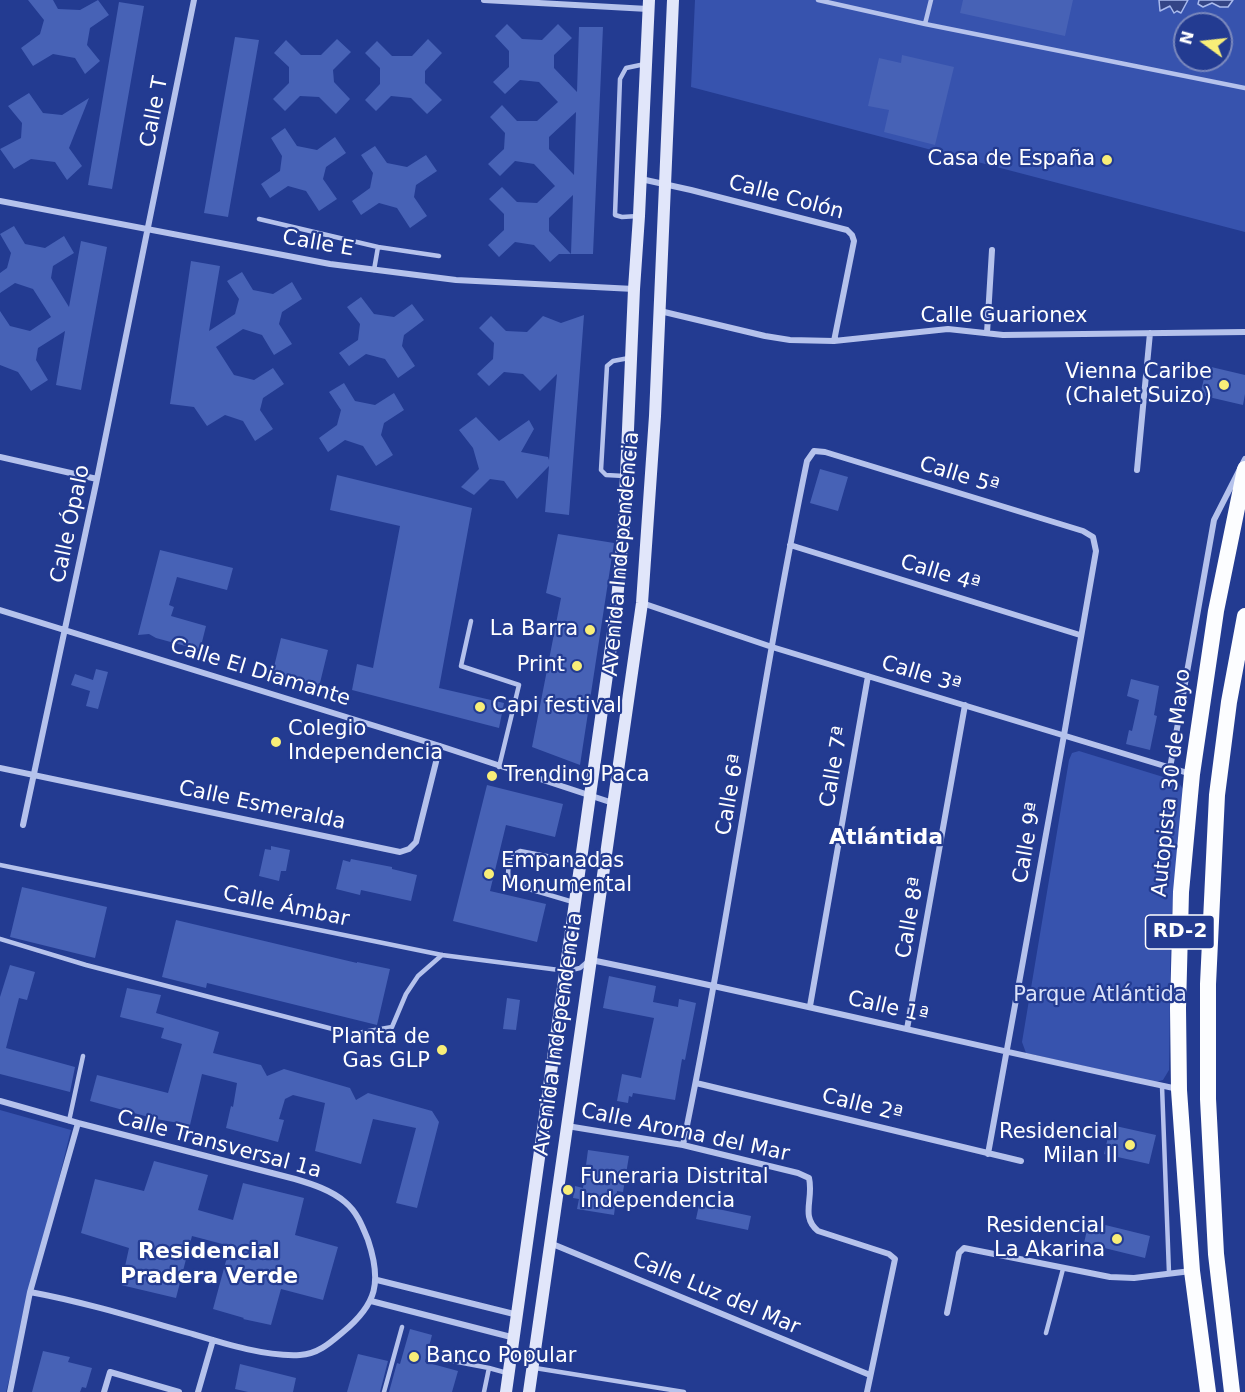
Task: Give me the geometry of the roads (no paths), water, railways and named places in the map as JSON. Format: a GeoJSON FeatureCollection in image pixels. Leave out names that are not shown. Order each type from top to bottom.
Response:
{"type":"FeatureCollection","features":[{"type":"Feature","properties":{"kind":"highway","name":"Autopista 30 de Mayo"},"geometry":{"type":"LineString","coordinates":[[1208,1392],[1192,1271],[1179,1090],[1178,1008],[1181,892],[1192,774],[1216,611],[1245,469]]}},
{"type":"Feature","properties":{"kind":"highway","name":"RD-2"},"geometry":{"type":"LineString","coordinates":[[1232,1392],[1216,1254],[1208,1099],[1208,984],[1217,795],[1229,702],[1245,616]]}},
{"type":"Feature","properties":{"kind":"main road","name":"Avenida Independencia"},"geometry":{"type":"LineString","coordinates":[[528,1392],[642,603],[648,531],[673,0]]}},
{"type":"Feature","properties":{"kind":"main road","name":"Avenida Independencia"},"geometry":{"type":"LineString","coordinates":[[506,1392],[616,610],[626,477],[649,5]]}},
{"type":"Feature","properties":{"kind":"street","name":"Calle T"},"geometry":{"type":"LineString","coordinates":[[148,230],[194,0]]}},
{"type":"Feature","properties":{"kind":"street"},"geometry":{"type":"LineString","coordinates":[[484,0],[649,5]]}},
{"type":"Feature","properties":{"kind":"street","name":"Calle Colón"},"geometry":{"type":"LineString","coordinates":[[641,179],[665,183],[847,230],[854,242],[834,341]]}},
{"type":"Feature","properties":{"kind":"street","name":"Calle E"},"geometry":{"type":"LineString","coordinates":[[0,201],[330,264],[456,280],[634,289]]}},
{"type":"Feature","properties":{"kind":"street","name":"Calle Ópalo"},"geometry":{"type":"LineString","coordinates":[[23,825],[148,230]]}},
{"type":"Feature","properties":{"kind":"street"},"geometry":{"type":"LineString","coordinates":[[987,333],[992,250]]}},
{"type":"Feature","properties":{"kind":"street","name":"Calle Guarionex"},"geometry":{"type":"LineString","coordinates":[[659,310],[790,340],[834,341],[948,329],[987,333],[1245,332]]}},
{"type":"Feature","properties":{"kind":"street"},"geometry":{"type":"LineString","coordinates":[[1137,470],[1150,333]]}},
{"type":"Feature","properties":{"kind":"street","name":"Calle 5ª"},"geometry":{"type":"LineString","coordinates":[[814,451],[825,452],[1083,531],[1093,537]]}},
{"type":"Feature","properties":{"kind":"street","name":"Calle 6ª"},"geometry":{"type":"LineString","coordinates":[[683,1145],[715,986],[790,545],[807,461],[814,451]]}},
{"type":"Feature","properties":{"kind":"street"},"geometry":{"type":"LineString","coordinates":[[0,457],[97,479]]}},
{"type":"Feature","properties":{"kind":"street"},"geometry":{"type":"LineString","coordinates":[[1170,768],[1214,520],[1245,459]]}},
{"type":"Feature","properties":{"kind":"street","name":"Calle 9ª"},"geometry":{"type":"LineString","coordinates":[[988,1154],[1096,551],[1093,537]]}},
{"type":"Feature","properties":{"kind":"street","name":"Calle 4ª"},"geometry":{"type":"LineString","coordinates":[[790,545],[1080,635]]}},
{"type":"Feature","properties":{"kind":"street","name":"Calle 3ª"},"geometry":{"type":"LineString","coordinates":[[642,603],[868,676],[1192,774]]}},
{"type":"Feature","properties":{"kind":"street","name":"Calle El Diamante"},"geometry":{"type":"LineString","coordinates":[[0,610],[440,746],[612,803]]}},
{"type":"Feature","properties":{"kind":"street","name":"Calle 7ª"},"geometry":{"type":"LineString","coordinates":[[810,1006],[868,676]]}},
{"type":"Feature","properties":{"kind":"street","name":"Calle 8ª"},"geometry":{"type":"LineString","coordinates":[[907,1029],[965,705]]}},
{"type":"Feature","properties":{"kind":"street","name":"Calle Esmeralda"},"geometry":{"type":"LineString","coordinates":[[0,768],[400,852],[409,849],[416,842],[440,746]]}},
{"type":"Feature","properties":{"kind":"street","name":"Calle 1ª"},"geometry":{"type":"LineString","coordinates":[[589,960],[810,1006],[1006,1053],[1179,1090]]}},
{"type":"Feature","properties":{"kind":"street","name":"Calle 2ª"},"geometry":{"type":"LineString","coordinates":[[696,1083],[1021,1161]]}},
{"type":"Feature","properties":{"kind":"street","name":"Calle Transversal 1a"},"geometry":{"type":"LineString","coordinates":[[0,1101],[281,1175],[318,1187],[344,1201],[357,1215],[372,1254],[376,1280]]}},
{"type":"Feature","properties":{"kind":"street"},"geometry":{"type":"LineString","coordinates":[[10,1392],[30,1293],[78,1123]]}},
{"type":"Feature","properties":{"kind":"street","name":"Calle Aroma del Mar"},"geometry":{"type":"LineString","coordinates":[[566,1126],[683,1145],[798,1173],[809,1178],[812,1190],[807,1215],[810,1225],[818,1231],[888,1254],[895,1259],[867,1392]]}},
{"type":"Feature","properties":{"kind":"street","name":"Calle Luz del Mar"},"geometry":{"type":"LineString","coordinates":[[549,1242],[870,1376]]}},
{"type":"Feature","properties":{"kind":"street"},"geometry":{"type":"LineString","coordinates":[[947,1313],[958,1252],[964,1248],[1110,1277],[1134,1278],[1192,1271]]}},
{"type":"Feature","properties":{"kind":"street"},"geometry":{"type":"LineString","coordinates":[[30,1293],[79,1301],[213,1340],[271,1353],[301,1355],[320,1350],[353,1324],[371,1301],[376,1280],[518,1315]]}},
{"type":"Feature","properties":{"kind":"street"},"geometry":{"type":"LineString","coordinates":[[371,1301],[515,1338]]}},
{"type":"Feature","properties":{"kind":"street"},"geometry":{"type":"LineString","coordinates":[[198,1392],[213,1340]]}},
{"type":"Feature","properties":{"kind":"street"},"geometry":{"type":"LineString","coordinates":[[104,1392],[110,1372],[180,1392]]}},
{"type":"Feature","properties":{"kind":"lane"},"geometry":{"type":"LineString","coordinates":[[819,0],[926,24],[1245,88]]}},
{"type":"Feature","properties":{"kind":"lane"},"geometry":{"type":"LineString","coordinates":[[926,24],[931,0]]}},
{"type":"Feature","properties":{"kind":"lane"},"geometry":{"type":"LineString","coordinates":[[639,216],[618,217],[615,215],[620,79],[626,68],[645,64]]}},
{"type":"Feature","properties":{"kind":"lane"},"geometry":{"type":"LineString","coordinates":[[260,219],[378,248],[439,256]]}},
{"type":"Feature","properties":{"kind":"lane"},"geometry":{"type":"LineString","coordinates":[[374,270],[378,248]]}},
{"type":"Feature","properties":{"kind":"lane"},"geometry":{"type":"LineString","coordinates":[[626,477],[606,475],[601,470],[607,366],[613,361],[631,358]]}},
{"type":"Feature","properties":{"kind":"lane"},"geometry":{"type":"LineString","coordinates":[[471,621],[461,666],[519,685],[499,767]]}},
{"type":"Feature","properties":{"kind":"lane"},"geometry":{"type":"LineString","coordinates":[[576,903],[512,884],[509,881],[508,868],[513,856],[520,851],[581,862]]}},
{"type":"Feature","properties":{"kind":"lane","name":"Calle Ámbar"},"geometry":{"type":"LineString","coordinates":[[0,865],[442,956],[567,971]]}},
{"type":"Feature","properties":{"kind":"lane"},"geometry":{"type":"LineString","coordinates":[[0,939],[98,968],[352,1034],[392,1027],[406,994],[418,976],[442,956]]}},
{"type":"Feature","properties":{"kind":"lane"},"geometry":{"type":"LineString","coordinates":[[567,971],[580,969],[589,960]]}},
{"type":"Feature","properties":{"kind":"lane"},"geometry":{"type":"LineString","coordinates":[[69,1121],[83,1056]]}},
{"type":"Feature","properties":{"kind":"lane"},"geometry":{"type":"LineString","coordinates":[[1162,1086],[1169,1273]]}},
{"type":"Feature","properties":{"kind":"lane"},"geometry":{"type":"LineString","coordinates":[[1046,1333],[1063,1269]]}},
{"type":"Feature","properties":{"kind":"lane"},"geometry":{"type":"LineString","coordinates":[[384,1392],[402,1327]]}},
{"type":"Feature","properties":{"kind":"lane"},"geometry":{"type":"LineString","coordinates":[[437,1358],[509,1374]]}},
{"type":"Feature","properties":{"kind":"lane"},"geometry":{"type":"LineString","coordinates":[[484,1392],[489,1368]]}},
{"type":"Feature","properties":{"kind":"lane"},"geometry":{"type":"LineString","coordinates":[[532,1368],[684,1392]]}},
{"type":"Feature","properties":{"kind":"place","name":"Casa de España"},"geometry":{"type":"Point","coordinates":[1107,160]}},
{"type":"Feature","properties":{"kind":"place","name":"Vienna Caribe (Chalet Suizo)"},"geometry":{"type":"Point","coordinates":[1224,385]}},
{"type":"Feature","properties":{"kind":"place","name":"La Barra"},"geometry":{"type":"Point","coordinates":[590,630]}},
{"type":"Feature","properties":{"kind":"place","name":"Print"},"geometry":{"type":"Point","coordinates":[577,666]}},
{"type":"Feature","properties":{"kind":"place","name":"Capi festival"},"geometry":{"type":"Point","coordinates":[480,707]}},
{"type":"Feature","properties":{"kind":"place","name":"Colegio Independencia"},"geometry":{"type":"Point","coordinates":[276,742]}},
{"type":"Feature","properties":{"kind":"place","name":"Trending Paca"},"geometry":{"type":"Point","coordinates":[492,776]}},
{"type":"Feature","properties":{"kind":"place","name":"Empanadas Monumental"},"geometry":{"type":"Point","coordinates":[489,874]}},
{"type":"Feature","properties":{"kind":"place","name":"Planta de Gas GLP"},"geometry":{"type":"Point","coordinates":[442,1050]}},
{"type":"Feature","properties":{"kind":"place","name":"Residencial Milan II"},"geometry":{"type":"Point","coordinates":[1130,1145]}},
{"type":"Feature","properties":{"kind":"place","name":"Funeraria Distrital Independencia"},"geometry":{"type":"Point","coordinates":[568,1190]}},
{"type":"Feature","properties":{"kind":"place","name":"Residencial La Akarina"},"geometry":{"type":"Point","coordinates":[1117,1239]}},
{"type":"Feature","properties":{"kind":"place","name":"Banco Popular"},"geometry":{"type":"Point","coordinates":[414,1357]}},
{"type":"Feature","properties":{"kind":"district","name":"Atlántida"},"geometry":{"type":"Point","coordinates":[886,838]}},
{"type":"Feature","properties":{"kind":"district","name":"Residencial Pradera Verde"},"geometry":{"type":"Point","coordinates":[209,1264]}},
{"type":"Feature","properties":{"kind":"park label","name":"Parque Atlántida"},"geometry":{"type":"Point","coordinates":[1100,996]}}]}
